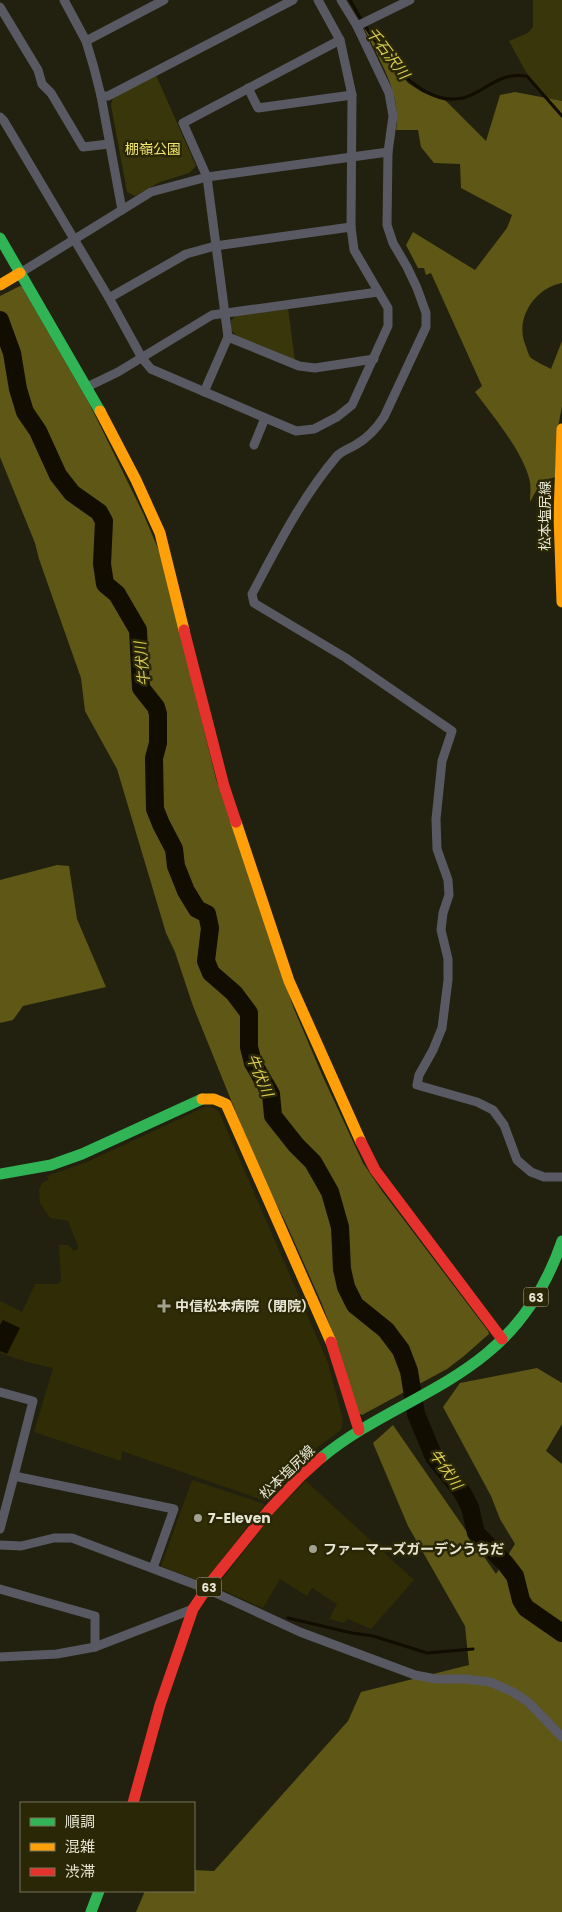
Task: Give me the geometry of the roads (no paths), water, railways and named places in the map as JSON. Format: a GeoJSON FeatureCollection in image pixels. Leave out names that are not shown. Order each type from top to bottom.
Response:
{"type":"FeatureCollection","features":[{"type":"Feature","properties":{"kind":"street"},"geometry":{"type":"LineString","coordinates":[[64,0],[86,41],[101,96],[122,210]]}},
{"type":"Feature","properties":{"kind":"street"},"geometry":{"type":"LineString","coordinates":[[86,41],[164,0]]}},
{"type":"Feature","properties":{"kind":"street"},"geometry":{"type":"LineString","coordinates":[[101,96],[108,96],[292,0]]}},
{"type":"Feature","properties":{"kind":"street"},"geometry":{"type":"LineString","coordinates":[[0,118],[4,121],[109,298],[142,358],[152,369],[296,431],[314,429],[337,418],[352,405],[388,326],[388,308],[354,250],[351,227],[352,95],[340,40],[318,0]]}},
{"type":"Feature","properties":{"kind":"street"},"geometry":{"type":"LineString","coordinates":[[341,0],[362,24],[389,93],[393,116],[388,152],[387,225],[393,243],[417,288],[426,313],[426,327],[384,417],[376,430],[367,438],[339,454],[329,466],[287,529],[252,594],[254,603],[346,658],[452,731],[442,761],[436,818],[437,849],[448,880],[449,895],[443,913],[441,930],[448,959],[448,980],[442,1028],[433,1050],[419,1075],[418,1085],[477,1102],[493,1110],[504,1124],[517,1160],[531,1172],[544,1177],[562,1177]]}},
{"type":"Feature","properties":{"kind":"street"},"geometry":{"type":"LineString","coordinates":[[362,24],[410,0]]}},
{"type":"Feature","properties":{"kind":"street"},"geometry":{"type":"LineString","coordinates":[[0,8],[38,70],[42,84],[51,93],[83,147],[109,144]]}},
{"type":"Feature","properties":{"kind":"street"},"geometry":{"type":"LineString","coordinates":[[204,392],[228,337],[206,176],[183,123],[340,40]]}},
{"type":"Feature","properties":{"kind":"street"},"geometry":{"type":"LineString","coordinates":[[248,88],[258,108],[352,95]]}},
{"type":"Feature","properties":{"kind":"street"},"geometry":{"type":"LineString","coordinates":[[0,285],[151,192],[206,176],[388,152]]}},
{"type":"Feature","properties":{"kind":"street"},"geometry":{"type":"LineString","coordinates":[[109,298],[186,254],[215,246],[351,227]]}},
{"type":"Feature","properties":{"kind":"street"},"geometry":{"type":"LineString","coordinates":[[0,238],[18,274],[87,387],[136,480],[160,533],[224,786],[290,981],[352,1124],[375,1170],[500,1342]]}},
{"type":"Feature","properties":{"kind":"street"},"geometry":{"type":"LineString","coordinates":[[87,387],[118,372],[212,315],[378,292]]}},
{"type":"Feature","properties":{"kind":"street"},"geometry":{"type":"LineString","coordinates":[[228,337],[299,366],[315,368],[374,359]]}},
{"type":"Feature","properties":{"kind":"street"},"geometry":{"type":"LineString","coordinates":[[254,445],[265,418]]}},
{"type":"Feature","properties":{"kind":"street","name":"松本塩尻線"},"geometry":{"type":"LineString","coordinates":[[562,429],[559,464],[562,602]]}},
{"type":"Feature","properties":{"kind":"street"},"geometry":{"type":"LineString","coordinates":[[0,1174],[51,1165],[82,1154],[202,1099],[215,1099],[226,1104],[334,1349],[359,1430]]}},
{"type":"Feature","properties":{"kind":"street","name":"松本塩尻線"},"geometry":{"type":"LineString","coordinates":[[133,1802],[166,1683],[193,1609],[248,1535],[292,1485],[329,1452],[359,1430],[471,1366],[500,1342],[521,1318],[542,1289],[562,1242]]}},
{"type":"Feature","properties":{"kind":"street"},"geometry":{"type":"LineString","coordinates":[[0,1392],[33,1401],[0,1528]]}},
{"type":"Feature","properties":{"kind":"street"},"geometry":{"type":"LineString","coordinates":[[14,1476],[174,1509],[153,1568]]}},
{"type":"Feature","properties":{"kind":"street"},"geometry":{"type":"LineString","coordinates":[[0,1545],[21,1546],[54,1538],[72,1538],[207,1589],[300,1632],[415,1675],[436,1679],[465,1679],[490,1682],[513,1692],[528,1702],[562,1737]]}},
{"type":"Feature","properties":{"kind":"street"},"geometry":{"type":"LineString","coordinates":[[0,1589],[95,1616],[95,1647]]}},
{"type":"Feature","properties":{"kind":"street"},"geometry":{"type":"LineString","coordinates":[[0,1657],[57,1654],[95,1647],[193,1609]]}},
{"type":"Feature","properties":{"kind":"street"},"geometry":{"type":"LineString","coordinates":[[91,1912],[100,1892]]}},
{"type":"Feature","properties":{"kind":"waterway","name":"千石沢川"},"geometry":{"type":"LineString","coordinates":[[350,0],[381,50],[395,67],[427,92],[445,98],[463,98],[505,77],[527,76],[562,116]]}},
{"type":"Feature","properties":{"kind":"waterway","name":"牛伏川"},"geometry":{"type":"LineString","coordinates":[[0,320],[12,353],[18,389],[25,412],[38,431],[58,475],[72,493],[99,512],[104,521],[102,564],[105,584],[117,594],[138,630],[141,688],[156,707],[158,714],[158,743],[154,758],[155,809],[174,849],[176,866],[186,891],[197,909],[207,914],[210,928],[206,961],[211,973],[234,993],[249,1013],[249,1047],[253,1063],[271,1094],[273,1116],[296,1145],[313,1162],[330,1192],[340,1227],[342,1269],[346,1287],[355,1305],[386,1330],[401,1350],[409,1371],[416,1414],[434,1457],[462,1492],[470,1507],[476,1533],[515,1576],[521,1600],[526,1608],[562,1633]]}},
{"type":"Feature","properties":{"kind":"waterway"},"geometry":{"type":"LineString","coordinates":[[288,1618],[373,1636],[427,1653],[473,1649]]}},
{"type":"Feature","properties":{"kind":"place","name":"中信松本病院（閉院）"},"geometry":{"type":"Point","coordinates":[164,1306]}},
{"type":"Feature","properties":{"kind":"place","name":"7-Eleven"},"geometry":{"type":"Point","coordinates":[198,1518]}},
{"type":"Feature","properties":{"kind":"place","name":"ファーマーズガーデンうちだ"},"geometry":{"type":"Point","coordinates":[313,1549]}},
{"type":"Feature","properties":{"kind":"park label","name":"棚嶺公園"},"geometry":{"type":"Point","coordinates":[153,149]}}]}
